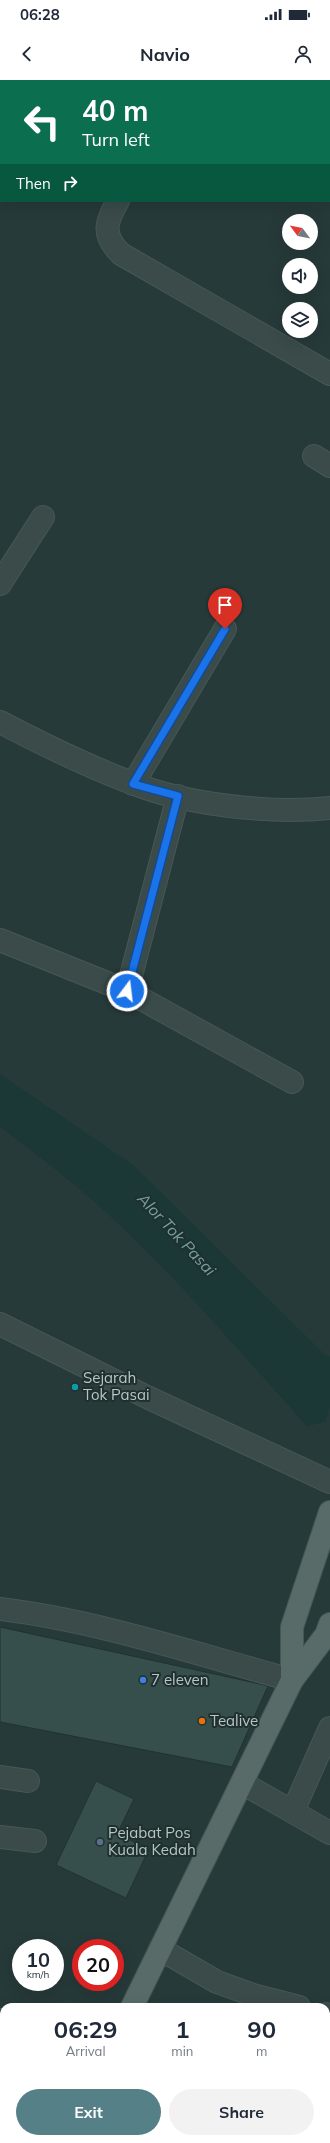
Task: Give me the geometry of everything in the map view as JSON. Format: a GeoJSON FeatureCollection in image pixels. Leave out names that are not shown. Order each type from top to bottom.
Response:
{"type":"FeatureCollection","features":[{"type":"Feature","properties":{"kind":"main road"},"geometry":{"type":"LineString","coordinates":[[292,1680],[292,1627],[330,1512]]}},
{"type":"Feature","properties":{"kind":"main road"},"geometry":{"type":"LineString","coordinates":[[134,2003],[292,1680],[326,1635],[330,1624]]}},
{"type":"Feature","properties":{"kind":"street"},"geometry":{"type":"LineString","coordinates":[[117,202],[109,216],[107,232],[111,244],[121,254],[330,374]]}},
{"type":"Feature","properties":{"kind":"street"},"geometry":{"type":"LineString","coordinates":[[0,584],[43,518]]}},
{"type":"Feature","properties":{"kind":"street"},"geometry":{"type":"LineString","coordinates":[[133,784],[225,629]]}},
{"type":"Feature","properties":{"kind":"street"},"geometry":{"type":"LineString","coordinates":[[0,722],[29,737],[133,784],[178,796],[225,805],[273,809],[330,808]]}},
{"type":"Feature","properties":{"kind":"street"},"geometry":{"type":"LineString","coordinates":[[127,991],[178,796]]}},
{"type":"Feature","properties":{"kind":"street"},"geometry":{"type":"LineString","coordinates":[[0,940],[127,991],[292,1082]]}},
{"type":"Feature","properties":{"kind":"street"},"geometry":{"type":"LineString","coordinates":[[0,1324],[149,1398],[330,1482]]}},
{"type":"Feature","properties":{"kind":"street"},"geometry":{"type":"LineString","coordinates":[[0,1609],[28,1612],[114,1631],[292,1680]]}},
{"type":"Feature","properties":{"kind":"street"},"geometry":{"type":"LineString","coordinates":[[293,1811],[330,1728]]}},
{"type":"Feature","properties":{"kind":"street"},"geometry":{"type":"LineString","coordinates":[[0,1777],[28,1781]]}},
{"type":"Feature","properties":{"kind":"street"},"geometry":{"type":"LineString","coordinates":[[242,1783],[330,1833]]}},
{"type":"Feature","properties":{"kind":"street"},"geometry":{"type":"LineString","coordinates":[[0,1837],[35,1841]]}},
{"type":"Feature","properties":{"kind":"street"},"geometry":{"type":"LineString","coordinates":[[160,1950],[217,1982],[256,1996],[283,2003]]}},
{"type":"Feature","properties":{"kind":"water","name":"Alor Tok Pasai"},"geometry":{"type":"Polygon","coordinates":[[[0,1074],[134,1166],[323,1353],[330,1357],[330,1406],[325,1422],[307,1426],[161,1265],[83,1192],[0,1127],[0,1074]]]}},
{"type":"Feature","properties":{"kind":"building"},"geometry":{"type":"Polygon","coordinates":[[[0,1627],[268,1686],[232,1767],[0,1722],[0,1627]]]}},
{"type":"Feature","properties":{"kind":"building","name":"Pejabat Pos Kuala Kedah"},"geometry":{"type":"Polygon","coordinates":[[[96,1781],[134,1799],[117,1834],[149,1849],[126,1898],[56,1865],[96,1781]]]}},
{"type":"Feature","properties":{"kind":"place","name":"Sejarah Tok Pasai"},"geometry":{"type":"Point","coordinates":[75,1387]}},
{"type":"Feature","properties":{"kind":"place","name":"7 eleven"},"geometry":{"type":"Point","coordinates":[143,1680]}},
{"type":"Feature","properties":{"kind":"place","name":"Tealive"},"geometry":{"type":"Point","coordinates":[202,1721]}},
{"type":"Feature","properties":{"kind":"place","name":"Pejabat Pos Kuala Kedah"},"geometry":{"type":"Point","coordinates":[100,1842]}},
{"type":"Feature","properties":{"kind":"route"},"geometry":{"type":"LineString","coordinates":[[127,991],[178,796],[133,784],[225,629]]}}]}
